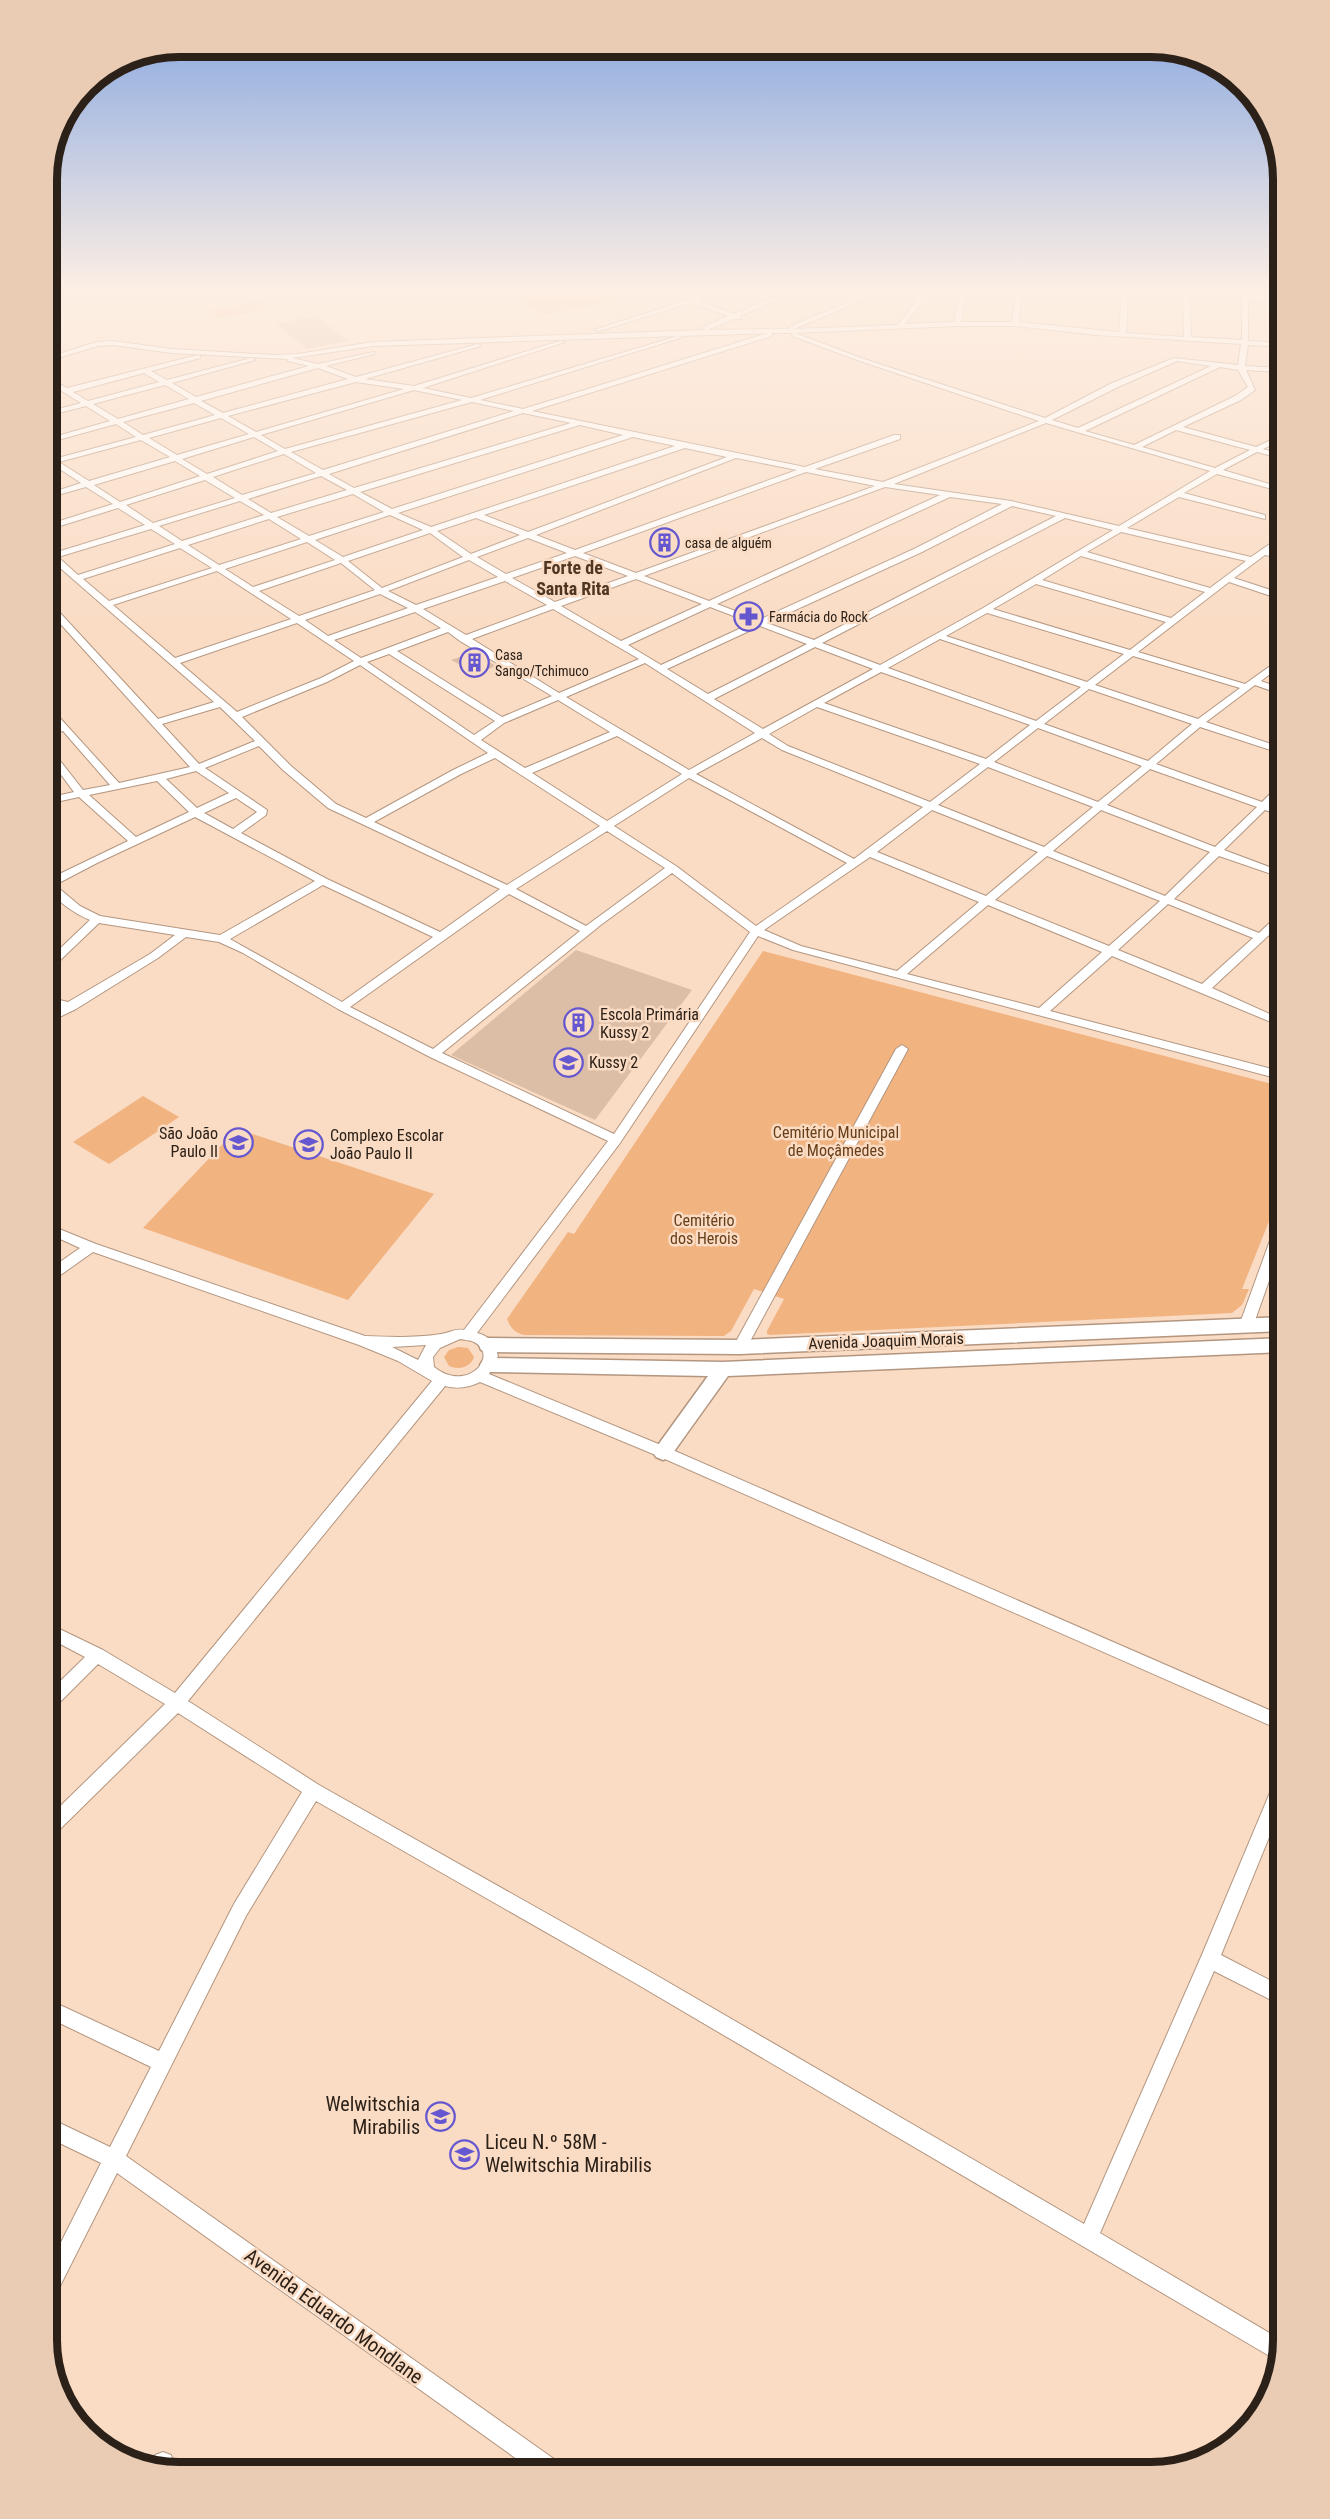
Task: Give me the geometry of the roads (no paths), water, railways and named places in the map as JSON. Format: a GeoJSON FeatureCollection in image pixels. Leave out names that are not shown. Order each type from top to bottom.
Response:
{"type":"FeatureCollection","features":[{"type":"Feature","properties":{"kind":"street"},"geometry":{"type":"LineString","coordinates":[[97,410],[342,560],[381,591],[449,628],[463,639],[687,775],[770,822],[854,863]]}},
{"type":"Feature","properties":{"kind":"street"},"geometry":{"type":"LineString","coordinates":[[57,438],[162,410]]}},
{"type":"Feature","properties":{"kind":"street"},"geometry":{"type":"LineString","coordinates":[[211,410],[392,513],[430,530],[468,556],[646,658],[761,735],[813,761],[1260,938]]}},
{"type":"Feature","properties":{"kind":"street"},"geometry":{"type":"LineString","coordinates":[[57,459],[249,410]]}},
{"type":"Feature","properties":{"kind":"street"},"geometry":{"type":"LineString","coordinates":[[57,493],[342,410]]}},
{"type":"Feature","properties":{"kind":"street"},"geometry":{"type":"LineString","coordinates":[[57,525],[204,476],[438,410]]}},
{"type":"Feature","properties":{"kind":"street"},"geometry":{"type":"LineString","coordinates":[[515,410],[684,446],[884,485],[1011,503],[1251,560]]}},
{"type":"Feature","properties":{"kind":"street"},"geometry":{"type":"LineString","coordinates":[[57,553],[153,526],[527,410]]}},
{"type":"Feature","properties":{"kind":"street"},"geometry":{"type":"LineString","coordinates":[[1010,410],[1078,432],[1273,487]]}},
{"type":"Feature","properties":{"kind":"street"},"geometry":{"type":"LineString","coordinates":[[463,639],[884,485],[1044,421],[1067,410]]}},
{"type":"Feature","properties":{"kind":"street"},"geometry":{"type":"LineString","coordinates":[[1078,432],[1125,410]]}},
{"type":"Feature","properties":{"kind":"street"},"geometry":{"type":"LineString","coordinates":[[1134,448],[1213,410]]}},
{"type":"Feature","properties":{"kind":"street"},"geometry":{"type":"LineString","coordinates":[[77,578],[270,516],[579,423]]}},
{"type":"Feature","properties":{"kind":"street"},"geometry":{"type":"LineString","coordinates":[[1176,428],[1273,454]]}},
{"type":"Feature","properties":{"kind":"street"},"geometry":{"type":"LineString","coordinates":[[108,604],[632,434]]}},
{"type":"Feature","properties":{"kind":"street"},"geometry":{"type":"LineString","coordinates":[[327,639],[897,437]]}},
{"type":"Feature","properties":{"kind":"street"},"geometry":{"type":"LineString","coordinates":[[342,1007],[508,889],[605,825],[687,775],[986,610],[1214,471],[1273,442]]}},
{"type":"Feature","properties":{"kind":"street"},"geometry":{"type":"LineString","coordinates":[[253,590],[684,446]]}},
{"type":"Feature","properties":{"kind":"street"},"geometry":{"type":"LineString","coordinates":[[172,662],[381,591],[735,456]]}},
{"type":"Feature","properties":{"kind":"street"},"geometry":{"type":"LineString","coordinates":[[57,466],[361,661],[474,740],[672,868],[756,930],[797,948],[1273,1073]]}},
{"type":"Feature","properties":{"kind":"street"},"geometry":{"type":"LineString","coordinates":[[622,644],[948,494]]}},
{"type":"Feature","properties":{"kind":"street"},"geometry":{"type":"LineString","coordinates":[[1178,494],[1262,517]]}},
{"type":"Feature","properties":{"kind":"street"},"geometry":{"type":"LineString","coordinates":[[661,668],[919,550],[1011,503]]}},
{"type":"Feature","properties":{"kind":"street"},"geometry":{"type":"LineString","coordinates":[[708,698],[816,645],[1065,515]]}},
{"type":"Feature","properties":{"kind":"street"},"geometry":{"type":"LineString","coordinates":[[478,516],[816,645],[1273,810]]}},
{"type":"Feature","properties":{"kind":"street"},"geometry":{"type":"LineString","coordinates":[[468,1335],[616,1140],[756,930],[869,853],[985,762],[1273,545]]}},
{"type":"Feature","properties":{"kind":"street"},"geometry":{"type":"LineString","coordinates":[[1264,552],[1273,554]]}},
{"type":"Feature","properties":{"kind":"street"},"geometry":{"type":"LineString","coordinates":[[1080,554],[1210,591]]}},
{"type":"Feature","properties":{"kind":"street"},"geometry":{"type":"LineString","coordinates":[[57,562],[236,716],[316,795],[332,806],[508,889],[588,931]]}},
{"type":"Feature","properties":{"kind":"street"},"geometry":{"type":"LineString","coordinates":[[1227,579],[1273,594]]}},
{"type":"Feature","properties":{"kind":"street"},"geometry":{"type":"LineString","coordinates":[[1036,581],[1172,621]]}},
{"type":"Feature","properties":{"kind":"street"},"geometry":{"type":"LineString","coordinates":[[986,610],[1130,653],[1273,690]]}},
{"type":"Feature","properties":{"kind":"street"},"geometry":{"type":"LineString","coordinates":[[57,615],[196,768],[263,811],[234,833]]}},
{"type":"Feature","properties":{"kind":"street"},"geometry":{"type":"LineString","coordinates":[[236,716],[324,680],[361,661],[449,628]]}},
{"type":"Feature","properties":{"kind":"street"},"geometry":{"type":"LineString","coordinates":[[939,636],[1091,684],[1273,747]]}},
{"type":"Feature","properties":{"kind":"street"},"geometry":{"type":"LineString","coordinates":[[389,650],[501,721]]}},
{"type":"Feature","properties":{"kind":"street"},"geometry":{"type":"LineString","coordinates":[[474,740],[501,721],[646,658]]}},
{"type":"Feature","properties":{"kind":"street"},"geometry":{"type":"LineString","coordinates":[[900,974],[1200,722],[1273,668]]}},
{"type":"Feature","properties":{"kind":"street"},"geometry":{"type":"LineString","coordinates":[[156,723],[222,704]]}},
{"type":"Feature","properties":{"kind":"street"},"geometry":{"type":"LineString","coordinates":[[816,704],[985,762],[1273,871]]}},
{"type":"Feature","properties":{"kind":"street"},"geometry":{"type":"LineString","coordinates":[[57,719],[116,786]]}},
{"type":"Feature","properties":{"kind":"street"},"geometry":{"type":"LineString","coordinates":[[57,729],[65,727]]}},
{"type":"Feature","properties":{"kind":"street"},"geometry":{"type":"LineString","coordinates":[[525,772],[618,732]]}},
{"type":"Feature","properties":{"kind":"street"},"geometry":{"type":"LineString","coordinates":[[57,799],[159,778],[196,768],[262,741]]}},
{"type":"Feature","properties":{"kind":"street"},"geometry":{"type":"LineString","coordinates":[[367,822],[457,772],[497,753]]}},
{"type":"Feature","properties":{"kind":"street"},"geometry":{"type":"LineString","coordinates":[[57,763],[80,793],[135,842]]}},
{"type":"Feature","properties":{"kind":"street"},"geometry":{"type":"LineString","coordinates":[[159,778],[196,813],[323,881],[439,936]]}},
{"type":"Feature","properties":{"kind":"street"},"geometry":{"type":"LineString","coordinates":[[57,879],[236,794]]}},
{"type":"Feature","properties":{"kind":"street"},"geometry":{"type":"LineString","coordinates":[[1042,1012],[1167,900],[1273,796]]}},
{"type":"Feature","properties":{"kind":"street"},"geometry":{"type":"LineString","coordinates":[[869,853],[1273,1019]]}},
{"type":"Feature","properties":{"kind":"street"},"geometry":{"type":"LineString","coordinates":[[434,1054],[588,931],[672,868]]}},
{"type":"Feature","properties":{"kind":"street"},"geometry":{"type":"LineString","coordinates":[[222,939],[323,881]]}},
{"type":"Feature","properties":{"kind":"street"},"geometry":{"type":"LineString","coordinates":[[57,893],[70,904],[97,919],[222,939],[247,951],[342,1007],[434,1054],[616,1140]]}},
{"type":"Feature","properties":{"kind":"street"},"geometry":{"type":"LineString","coordinates":[[57,951],[97,919]]}},
{"type":"Feature","properties":{"kind":"street"},"geometry":{"type":"LineString","coordinates":[[1204,989],[1273,926]]}},
{"type":"Feature","properties":{"kind":"street"},"geometry":{"type":"LineString","coordinates":[[57,1015],[154,956],[184,933]]}},
{"type":"Feature","properties":{"kind":"street"},"geometry":{"type":"LineString","coordinates":[[57,1003],[72,1007]]}},
{"type":"Feature","properties":{"kind":"street"},"geometry":{"type":"LineString","coordinates":[[740,1347],[902,1049]]}},
{"type":"Feature","properties":{"kind":"street"},"geometry":{"type":"LineString","coordinates":[[57,1232],[91,1247],[364,1341],[403,1357],[437,1377],[461,1383],[485,1370],[492,1358],[488,1345],[468,1335],[450,1335],[440,1339],[433,1344],[425,1360],[427,1368],[437,1377]]}},
{"type":"Feature","properties":{"kind":"street"},"geometry":{"type":"LineString","coordinates":[[57,1271],[91,1247]]}},
{"type":"Feature","properties":{"kind":"street"},"geometry":{"type":"LineString","coordinates":[[1246,1326],[1273,1256]]}},
{"type":"Feature","properties":{"kind":"street","name":"Avenida Joaquim Morais"},"geometry":{"type":"LineString","coordinates":[[488,1345],[740,1347],[1273,1325]]}},
{"type":"Feature","properties":{"kind":"street"},"geometry":{"type":"LineString","coordinates":[[364,1341],[406,1342],[440,1339]]}},
{"type":"Feature","properties":{"kind":"street","name":"Avenida Joaquim Morais"},"geometry":{"type":"LineString","coordinates":[[485,1370],[723,1369],[1273,1345]]}},
{"type":"Feature","properties":{"kind":"street"},"geometry":{"type":"LineString","coordinates":[[663,1452],[723,1369]]}},
{"type":"Feature","properties":{"kind":"street"},"geometry":{"type":"LineString","coordinates":[[485,1370],[663,1452],[1273,1719]]}},
{"type":"Feature","properties":{"kind":"street"},"geometry":{"type":"LineString","coordinates":[[57,1819],[177,1703],[437,1377]]}},
{"type":"Feature","properties":{"kind":"street"},"geometry":{"type":"LineString","coordinates":[[57,1635],[97,1655],[177,1703],[313,1790],[642,1977],[1273,2345]]}},
{"type":"Feature","properties":{"kind":"street"},"geometry":{"type":"LineString","coordinates":[[57,1694],[97,1655]]}},
{"type":"Feature","properties":{"kind":"street"},"geometry":{"type":"LineString","coordinates":[[57,2270],[240,1910],[313,1790]]}},
{"type":"Feature","properties":{"kind":"street"},"geometry":{"type":"LineString","coordinates":[[1088,2238],[1273,1809]]}},
{"type":"Feature","properties":{"kind":"street"},"geometry":{"type":"LineString","coordinates":[[1210,1959],[1273,1991]]}},
{"type":"Feature","properties":{"kind":"street"},"geometry":{"type":"LineString","coordinates":[[57,2013],[164,2063]]}},
{"type":"Feature","properties":{"kind":"street","name":"Avenida Eduardo Mondlane"},"geometry":{"type":"LineString","coordinates":[[57,2132],[114,2159],[539,2462]]}},
{"type":"Feature","properties":{"kind":"place","name":"casa de alguém"},"geometry":{"type":"Point","coordinates":[664,543]}},
{"type":"Feature","properties":{"kind":"place","name":"Farmácia do Rock"},"geometry":{"type":"Point","coordinates":[748,617]}},
{"type":"Feature","properties":{"kind":"place","name":"Casa Sango/Tchimuco"},"geometry":{"type":"Point","coordinates":[474,663]}},
{"type":"Feature","properties":{"kind":"place","name":"Escola Primária Kussy 2"},"geometry":{"type":"Point","coordinates":[579,1023]}},
{"type":"Feature","properties":{"kind":"place","name":"Kussy 2"},"geometry":{"type":"Point","coordinates":[568,1062]}},
{"type":"Feature","properties":{"kind":"place","name":"São João Paulo II"},"geometry":{"type":"Point","coordinates":[239,1142]}},
{"type":"Feature","properties":{"kind":"place","name":"Complexo Escolar João Paulo II"},"geometry":{"type":"Point","coordinates":[309,1144]}},
{"type":"Feature","properties":{"kind":"place","name":"Welwitschia Mirabilis"},"geometry":{"type":"Point","coordinates":[441,2116]}},
{"type":"Feature","properties":{"kind":"place","name":"Liceu N.º 58M - Welwitschia Mirabilis"},"geometry":{"type":"Point","coordinates":[464,2154]}},
{"type":"Feature","properties":{"kind":"district","name":"Forte de Santa Rita"},"geometry":{"type":"Point","coordinates":[573,577]}},
{"type":"Feature","properties":{"kind":"park label","name":"Cemitério Municipal de Moçâmedes"},"geometry":{"type":"Point","coordinates":[836,1141]}},
{"type":"Feature","properties":{"kind":"park label","name":"Cemitério dos Herois"},"geometry":{"type":"Point","coordinates":[704,1229]}}]}
